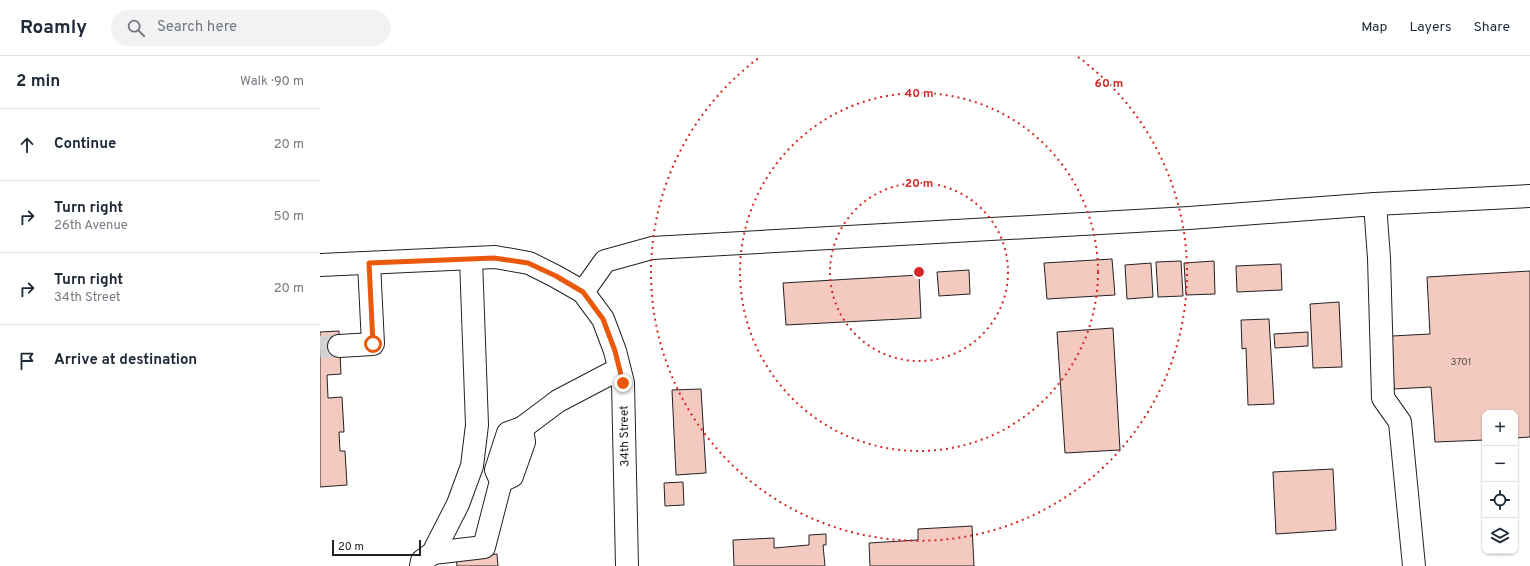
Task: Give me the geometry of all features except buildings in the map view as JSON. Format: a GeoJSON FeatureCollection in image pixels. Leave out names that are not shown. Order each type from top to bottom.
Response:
{"type":"FeatureCollection","features":[{"type":"Feature","properties":{"kind":"street"},"geometry":{"type":"LineString","coordinates":[[320,265],[494,258],[528,263],[556,276],[583,292],[605,261],[652,248],[1188,218],[1375,204],[1530,196]]}},
{"type":"Feature","properties":{"kind":"street"},"geometry":{"type":"LineString","coordinates":[[1375,204],[1379,258],[1383,398],[1400,422],[1414,566]]}},
{"type":"Feature","properties":{"kind":"street"},"geometry":{"type":"LineString","coordinates":[[427,560],[458,504],[472,466],[476,425],[471,259]]}},
{"type":"Feature","properties":{"kind":"street"},"geometry":{"type":"LineString","coordinates":[[340,346],[373,344],[369,263]]}},
{"type":"Feature","properties":{"kind":"street","name":"34th Street"},"geometry":{"type":"LineString","coordinates":[[583,292],[603,319],[615,351],[623,383],[627,566]]}},
{"type":"Feature","properties":{"kind":"street"},"geometry":{"type":"LineString","coordinates":[[427,560],[484,547],[501,481],[512,476],[524,442],[522,428],[558,401],[619,369]]}},
{"type":"Feature","properties":{"kind":"tunnel"},"geometry":{"type":"LineString","coordinates":[[320,347],[339,346]]}},
{"type":"Feature","properties":{"kind":"route"},"geometry":{"type":"LineString","coordinates":[[373,344],[369,263],[494,258],[528,263],[556,276],[583,292],[603,319],[615,351],[623,383]]}}]}
